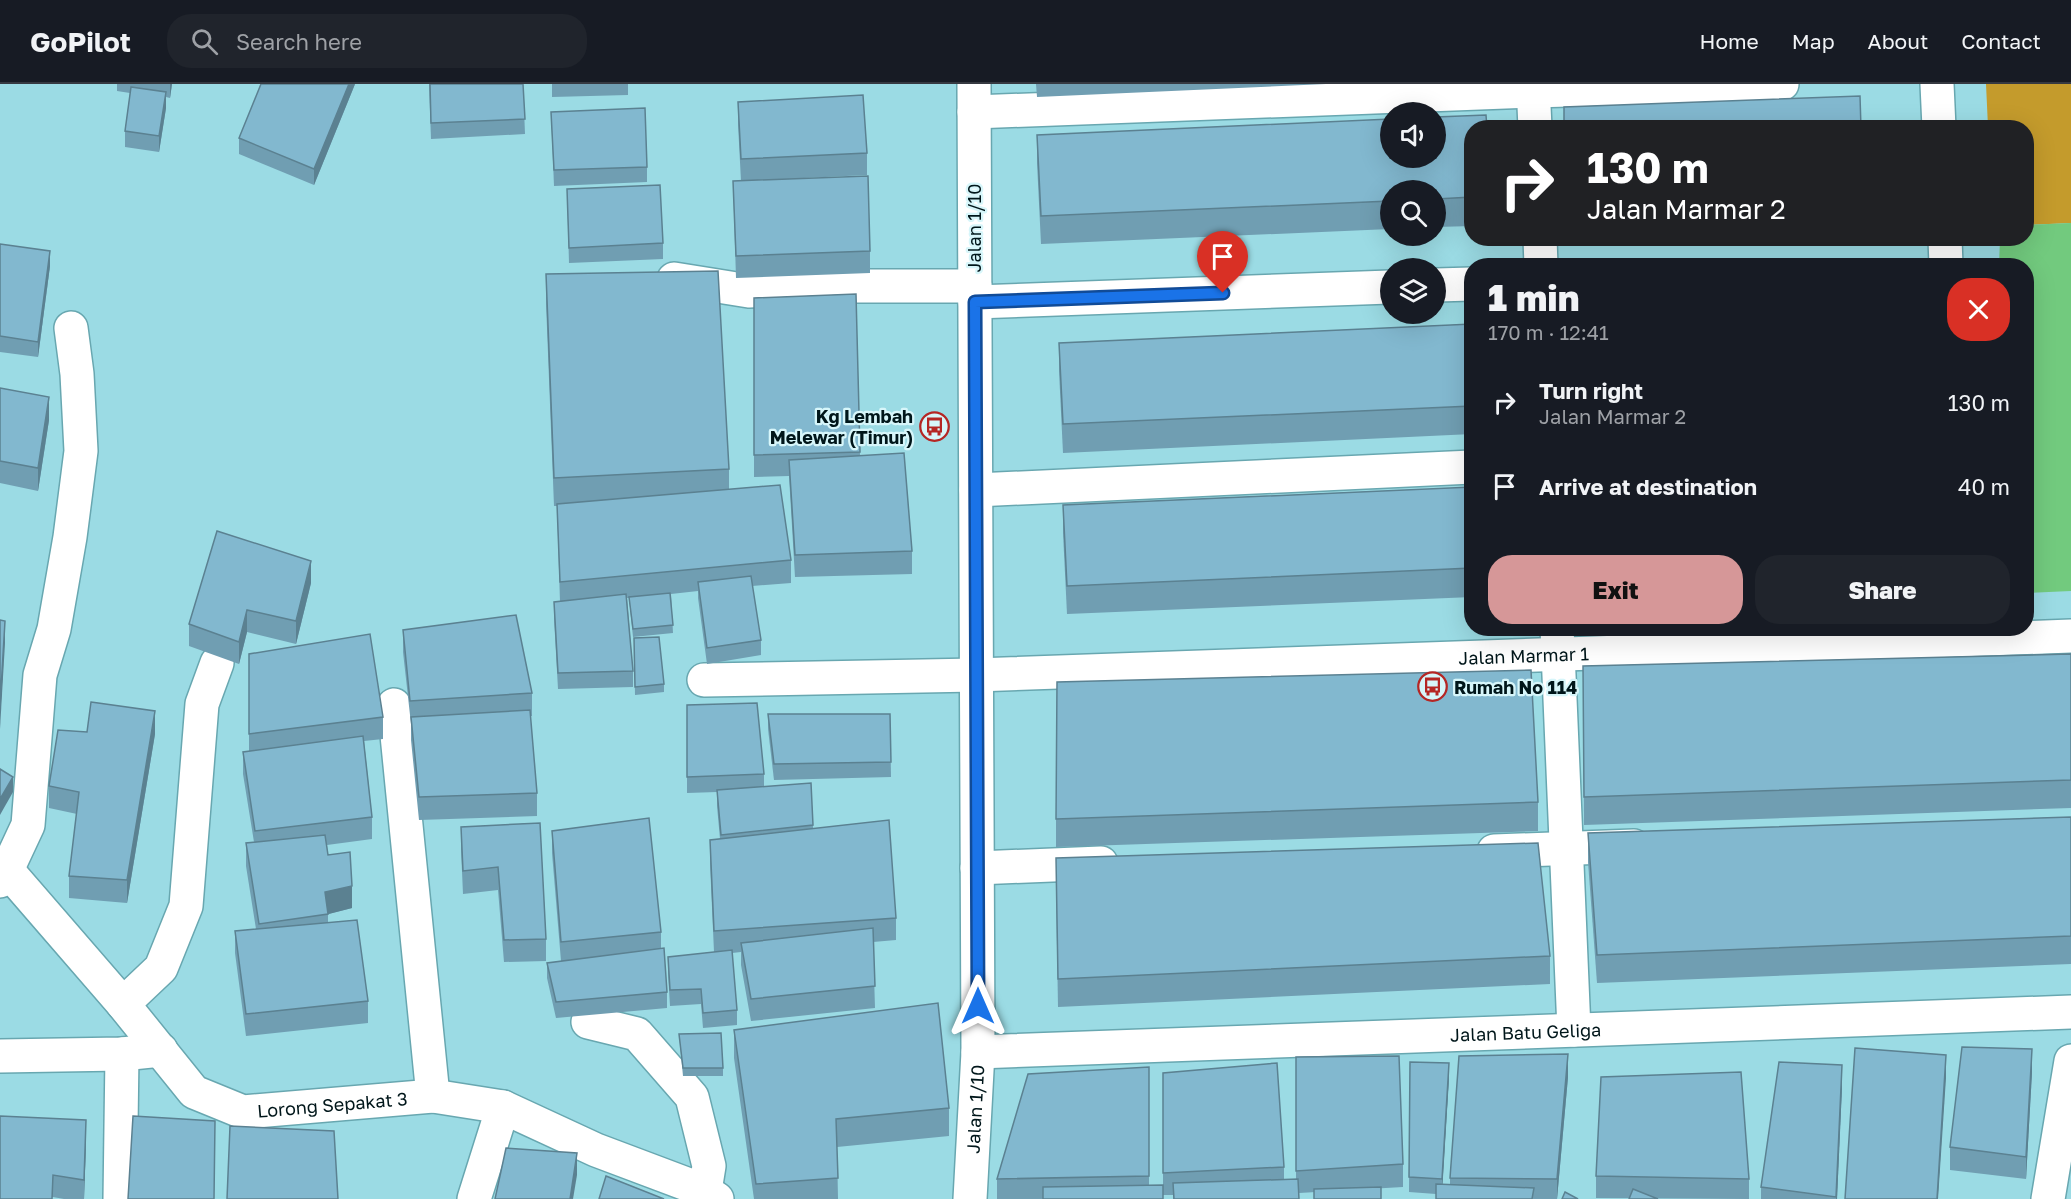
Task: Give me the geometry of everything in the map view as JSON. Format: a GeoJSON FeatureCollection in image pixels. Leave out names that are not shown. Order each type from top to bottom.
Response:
{"type":"FeatureCollection","features":[{"type":"Feature","properties":{"kind":"street"},"geometry":{"type":"LineString","coordinates":[[974,98],[1782,84]]}},
{"type":"Feature","properties":{"kind":"street"},"geometry":{"type":"LineString","coordinates":[[1936,84],[1938,120]]}},
{"type":"Feature","properties":{"kind":"street"},"geometry":{"type":"LineString","coordinates":[[1533,87],[1535,120]]}},
{"type":"Feature","properties":{"kind":"street","name":"Jalan 1/10"},"geometry":{"type":"LineString","coordinates":[[970,1199],[978,1052],[974,98]]}},
{"type":"Feature","properties":{"kind":"street"},"geometry":{"type":"LineString","coordinates":[[639,278],[662,277],[749,291],[856,286],[975,294],[1380,287]]}},
{"type":"Feature","properties":{"kind":"street"},"geometry":{"type":"LineString","coordinates":[[1446,285],[1464,284]]}},
{"type":"Feature","properties":{"kind":"street"},"geometry":{"type":"LineString","coordinates":[[2,872],[28,825],[40,675],[54,629],[70,537],[81,451],[78,374],[71,328]]}},
{"type":"Feature","properties":{"kind":"street"},"geometry":{"type":"LineString","coordinates":[[976,490],[1464,467]]}},
{"type":"Feature","properties":{"kind":"street","name":"Jalan Marmar 1"},"geometry":{"type":"LineString","coordinates":[[704,680],[976,675],[1557,641],[1892,636]]}},
{"type":"Feature","properties":{"kind":"street","name":"Jalan Marmar 1"},"geometry":{"type":"LineString","coordinates":[[2034,636],[2071,636]]}},
{"type":"Feature","properties":{"kind":"street"},"geometry":{"type":"LineString","coordinates":[[1557,641],[1574,1030]]}},
{"type":"Feature","properties":{"kind":"street"},"geometry":{"type":"LineString","coordinates":[[123,1004],[161,968],[186,906],[202,704],[217,663]]}},
{"type":"Feature","properties":{"kind":"street"},"geometry":{"type":"LineString","coordinates":[[394,705],[433,1096]]}},
{"type":"Feature","properties":{"kind":"street"},"geometry":{"type":"LineString","coordinates":[[1460,852],[1660,845]]}},
{"type":"Feature","properties":{"kind":"street"},"geometry":{"type":"LineString","coordinates":[[977,868],[1130,862]]}},
{"type":"Feature","properties":{"kind":"street","name":"Lorong Sepakat 3"},"geometry":{"type":"LineString","coordinates":[[2,872],[123,1004],[194,1092],[243,1112],[433,1096],[503,1107],[596,1150],[711,1195]]}},
{"type":"Feature","properties":{"kind":"street","name":"Jalan Batu Geliga"},"geometry":{"type":"LineString","coordinates":[[978,1052],[2071,1012]]}},
{"type":"Feature","properties":{"kind":"street"},"geometry":{"type":"LineString","coordinates":[[588,1022],[637,1034],[692,1097],[709,1166],[711,1195]]}},
{"type":"Feature","properties":{"kind":"street"},"geometry":{"type":"LineString","coordinates":[[0,1056],[122,1054],[160,1050]]}},
{"type":"Feature","properties":{"kind":"street"},"geometry":{"type":"LineString","coordinates":[[120,1199],[122,1054]]}},
{"type":"Feature","properties":{"kind":"street"},"geometry":{"type":"LineString","coordinates":[[2048,1199],[2071,1061]]}},
{"type":"Feature","properties":{"kind":"street"},"geometry":{"type":"LineString","coordinates":[[474,1199],[503,1107]]}},
{"type":"Feature","properties":{"kind":"shaded area"},"geometry":{"type":"Polygon","coordinates":[[[1986,84],[2071,84],[2071,223],[2034,225],[2034,120],[1988,120],[1986,84]]]}},
{"type":"Feature","properties":{"kind":"shaded area"},"geometry":{"type":"Polygon","coordinates":[[[2071,223],[2071,591],[2034,593],[2034,258],[1999,258],[2000,246],[2034,246],[2034,225],[2071,223]]]}},
{"type":"Feature","properties":{"kind":"building"},"geometry":{"type":"Polygon","coordinates":[[[261,84],[349,84],[314,169],[239,138],[261,84]]]}},
{"type":"Feature","properties":{"kind":"building"},"geometry":{"type":"Polygon","coordinates":[[[430,84],[523,84],[525,119],[431,123],[430,84]]]}},
{"type":"Feature","properties":{"kind":"building"},"geometry":{"type":"Polygon","coordinates":[[[131,87],[166,92],[159,136],[125,131],[131,87]]]}},
{"type":"Feature","properties":{"kind":"building"},"geometry":{"type":"Polygon","coordinates":[[[863,95],[867,153],[741,159],[738,102],[863,95]]]}},
{"type":"Feature","properties":{"kind":"building"},"geometry":{"type":"Polygon","coordinates":[[[1860,96],[1861,120],[1564,120],[1564,107],[1860,96]]]}},
{"type":"Feature","properties":{"kind":"building"},"geometry":{"type":"Polygon","coordinates":[[[645,108],[647,167],[554,170],[551,112],[645,108]]]}},
{"type":"Feature","properties":{"kind":"building"},"geometry":{"type":"Polygon","coordinates":[[[1486,115],[1486,120],[1464,120],[1464,197],[1446,198],[1446,180],[1380,180],[1380,201],[1041,216],[1037,135],[1380,119],[1380,168],[1446,168],[1446,117],[1486,115]]]}},
{"type":"Feature","properties":{"kind":"building"},"geometry":{"type":"Polygon","coordinates":[[[868,176],[870,251],[736,256],[733,181],[868,176]]]}},
{"type":"Feature","properties":{"kind":"building"},"geometry":{"type":"Polygon","coordinates":[[[660,185],[663,243],[569,248],[567,189],[660,185]]]}},
{"type":"Feature","properties":{"kind":"building"},"geometry":{"type":"Polygon","coordinates":[[[0,244],[50,251],[38,342],[0,336],[0,244]]]}},
{"type":"Feature","properties":{"kind":"building"},"geometry":{"type":"Polygon","coordinates":[[[718,271],[729,469],[554,478],[546,274],[718,271]]]}},
{"type":"Feature","properties":{"kind":"building"},"geometry":{"type":"Polygon","coordinates":[[[856,294],[860,452],[754,455],[754,298],[856,294]]]}},
{"type":"Feature","properties":{"kind":"building"},"geometry":{"type":"Polygon","coordinates":[[[1464,324],[1464,406],[1063,424],[1059,343],[1464,324]]]}},
{"type":"Feature","properties":{"kind":"building"},"geometry":{"type":"Polygon","coordinates":[[[0,388],[49,397],[38,468],[0,461],[0,388]]]}},
{"type":"Feature","properties":{"kind":"building"},"geometry":{"type":"Polygon","coordinates":[[[904,453],[912,551],[795,555],[789,460],[904,453]]]}},
{"type":"Feature","properties":{"kind":"building"},"geometry":{"type":"Polygon","coordinates":[[[780,485],[791,560],[560,582],[557,504],[780,485]]]}},
{"type":"Feature","properties":{"kind":"building"},"geometry":{"type":"Polygon","coordinates":[[[1464,487],[1464,568],[1067,586],[1063,505],[1464,487]]]}},
{"type":"Feature","properties":{"kind":"building"},"geometry":{"type":"Polygon","coordinates":[[[217,531],[311,561],[296,621],[247,610],[239,642],[189,624],[217,531]]]}},
{"type":"Feature","properties":{"kind":"building"},"geometry":{"type":"Polygon","coordinates":[[[751,576],[761,640],[707,648],[698,582],[751,576]]]}},
{"type":"Feature","properties":{"kind":"building"},"geometry":{"type":"Polygon","coordinates":[[[670,593],[673,625],[633,629],[629,597],[670,593]]]}},
{"type":"Feature","properties":{"kind":"building"},"geometry":{"type":"Polygon","coordinates":[[[626,594],[633,671],[558,673],[554,602],[626,594]]]}},
{"type":"Feature","properties":{"kind":"building"},"geometry":{"type":"Polygon","coordinates":[[[516,615],[532,693],[410,701],[403,630],[516,615]]]}},
{"type":"Feature","properties":{"kind":"building"},"geometry":{"type":"Polygon","coordinates":[[[0,620],[5,621],[0,706],[0,620]]]}},
{"type":"Feature","properties":{"kind":"building"},"geometry":{"type":"Polygon","coordinates":[[[370,634],[383,717],[249,734],[249,654],[370,634]]]}},
{"type":"Feature","properties":{"kind":"building"},"geometry":{"type":"Polygon","coordinates":[[[659,637],[664,684],[635,687],[634,638],[659,637]]]}},
{"type":"Feature","properties":{"kind":"building"},"geometry":{"type":"Polygon","coordinates":[[[2071,654],[2071,780],[1584,797],[1583,666],[2071,654]]]}},
{"type":"Feature","properties":{"kind":"building"},"geometry":{"type":"Polygon","coordinates":[[[1531,670],[1538,802],[1056,819],[1057,682],[1531,670]]]}},
{"type":"Feature","properties":{"kind":"building"},"geometry":{"type":"Polygon","coordinates":[[[91,702],[155,711],[127,880],[69,876],[79,792],[49,786],[58,730],[87,732],[91,702]]]}},
{"type":"Feature","properties":{"kind":"building"},"geometry":{"type":"Polygon","coordinates":[[[757,703],[764,774],[687,777],[687,705],[757,703]]]}},
{"type":"Feature","properties":{"kind":"building"},"geometry":{"type":"Polygon","coordinates":[[[530,710],[537,793],[419,797],[411,717],[530,710]]]}},
{"type":"Feature","properties":{"kind":"building"},"geometry":{"type":"Polygon","coordinates":[[[768,714],[890,714],[891,762],[774,764],[768,714]]]}},
{"type":"Feature","properties":{"kind":"building"},"geometry":{"type":"Polygon","coordinates":[[[363,736],[372,817],[255,831],[243,752],[363,736]]]}},
{"type":"Feature","properties":{"kind":"building"},"geometry":{"type":"Polygon","coordinates":[[[0,769],[13,777],[0,799],[0,769]]]}},
{"type":"Feature","properties":{"kind":"building"},"geometry":{"type":"Polygon","coordinates":[[[811,783],[813,825],[721,835],[717,790],[811,783]]]}},
{"type":"Feature","properties":{"kind":"building"},"geometry":{"type":"Polygon","coordinates":[[[2071,817],[2071,936],[1597,955],[1588,833],[2071,817]]]}},
{"type":"Feature","properties":{"kind":"building"},"geometry":{"type":"Polygon","coordinates":[[[649,818],[661,932],[561,942],[552,831],[649,818]]]}},
{"type":"Feature","properties":{"kind":"building"},"geometry":{"type":"Polygon","coordinates":[[[889,820],[896,918],[714,931],[710,840],[889,820]]]}},
{"type":"Feature","properties":{"kind":"building"},"geometry":{"type":"Polygon","coordinates":[[[540,823],[546,939],[504,940],[498,867],[463,871],[461,827],[540,823]]]}},
{"type":"Feature","properties":{"kind":"building"},"geometry":{"type":"Polygon","coordinates":[[[325,835],[328,855],[350,852],[352,886],[325,892],[328,914],[259,924],[246,843],[325,835]]]}},
{"type":"Feature","properties":{"kind":"building"},"geometry":{"type":"Polygon","coordinates":[[[1538,843],[1550,956],[1058,979],[1056,858],[1538,843]]]}},
{"type":"Feature","properties":{"kind":"building"},"geometry":{"type":"Polygon","coordinates":[[[357,920],[368,1001],[246,1014],[235,931],[357,920]]]}},
{"type":"Feature","properties":{"kind":"building"},"geometry":{"type":"Polygon","coordinates":[[[873,928],[875,986],[751,999],[741,943],[873,928]]]}},
{"type":"Feature","properties":{"kind":"building"},"geometry":{"type":"Polygon","coordinates":[[[664,948],[667,992],[556,1002],[547,963],[664,948]]]}},
{"type":"Feature","properties":{"kind":"building"},"geometry":{"type":"Polygon","coordinates":[[[732,950],[737,1010],[703,1013],[701,989],[670,990],[668,957],[732,950]]]}},
{"type":"Feature","properties":{"kind":"building"},"geometry":{"type":"Polygon","coordinates":[[[938,1003],[949,1108],[836,1119],[838,1178],[756,1184],[734,1030],[938,1003]]]}},
{"type":"Feature","properties":{"kind":"building"},"geometry":{"type":"Polygon","coordinates":[[[721,1033],[723,1068],[683,1068],[679,1034],[721,1033]]]}},
{"type":"Feature","properties":{"kind":"building"},"geometry":{"type":"Polygon","coordinates":[[[1962,1047],[2032,1049],[2026,1157],[1950,1147],[1962,1047]]]}},
{"type":"Feature","properties":{"kind":"building"},"geometry":{"type":"Polygon","coordinates":[[[1855,1048],[1946,1055],[1937,1199],[1845,1199],[1855,1048]]]}},
{"type":"Feature","properties":{"kind":"building"},"geometry":{"type":"Polygon","coordinates":[[[1568,1054],[1557,1179],[1450,1178],[1459,1056],[1568,1054]]]}},
{"type":"Feature","properties":{"kind":"building"},"geometry":{"type":"Polygon","coordinates":[[[1399,1056],[1403,1164],[1296,1171],[1296,1057],[1399,1056]]]}},
{"type":"Feature","properties":{"kind":"building"},"geometry":{"type":"Polygon","coordinates":[[[1410,1062],[1449,1063],[1442,1179],[1409,1177],[1410,1062]]]}},
{"type":"Feature","properties":{"kind":"building"},"geometry":{"type":"Polygon","coordinates":[[[1779,1062],[1842,1065],[1836,1197],[1761,1187],[1779,1062]]]}},
{"type":"Feature","properties":{"kind":"building"},"geometry":{"type":"Polygon","coordinates":[[[1277,1063],[1284,1167],[1163,1173],[1163,1073],[1277,1063]]]}},
{"type":"Feature","properties":{"kind":"building"},"geometry":{"type":"Polygon","coordinates":[[[1149,1067],[1149,1176],[997,1179],[1028,1074],[1149,1067]]]}},
{"type":"Feature","properties":{"kind":"building"},"geometry":{"type":"Polygon","coordinates":[[[1741,1072],[1749,1179],[1596,1176],[1601,1077],[1741,1072]]]}},
{"type":"Feature","properties":{"kind":"building"},"geometry":{"type":"Polygon","coordinates":[[[0,1116],[86,1120],[84,1180],[53,1175],[52,1199],[0,1199],[0,1116]]]}},
{"type":"Feature","properties":{"kind":"building"},"geometry":{"type":"Polygon","coordinates":[[[133,1116],[215,1121],[214,1199],[128,1199],[133,1116]]]}},
{"type":"Feature","properties":{"kind":"building"},"geometry":{"type":"Polygon","coordinates":[[[230,1126],[334,1131],[338,1199],[227,1199],[230,1126]]]}},
{"type":"Feature","properties":{"kind":"building"},"geometry":{"type":"Polygon","coordinates":[[[506,1148],[577,1153],[570,1199],[495,1199],[506,1148]]]}},
{"type":"Feature","properties":{"kind":"building"},"geometry":{"type":"Polygon","coordinates":[[[606,1176],[664,1199],[599,1199],[606,1176]]]}},
{"type":"Feature","properties":{"kind":"building"},"geometry":{"type":"Polygon","coordinates":[[[1298,1179],[1299,1199],[1174,1199],[1173,1183],[1298,1179]]]}},
{"type":"Feature","properties":{"kind":"building"},"geometry":{"type":"Polygon","coordinates":[[[1436,1184],[1534,1188],[1532,1199],[1436,1199],[1436,1184]]]}},
{"type":"Feature","properties":{"kind":"building"},"geometry":{"type":"Polygon","coordinates":[[[1163,1185],[1163,1199],[1043,1199],[1043,1187],[1163,1185]]]}},
{"type":"Feature","properties":{"kind":"building"},"geometry":{"type":"Polygon","coordinates":[[[1381,1187],[1381,1199],[1314,1199],[1314,1189],[1381,1187]]]}},
{"type":"Feature","properties":{"kind":"building"},"geometry":{"type":"Polygon","coordinates":[[[1633,1189],[1658,1199],[1629,1199],[1633,1189]]]}},
{"type":"Feature","properties":{"kind":"building"},"geometry":{"type":"Polygon","coordinates":[[[1565,1192],[1578,1199],[1562,1199],[1565,1192]]]}},
{"type":"Feature","properties":{"kind":"place","name":"Kg Lembah Melewar (Timur)"},"geometry":{"type":"Point","coordinates":[934,426]}},
{"type":"Feature","properties":{"kind":"place","name":"Rumah No 114"},"geometry":{"type":"Point","coordinates":[1433,687]}},
{"type":"Feature","properties":{"kind":"route"},"geometry":{"type":"LineString","coordinates":[[978,1006],[975,302],[1223,293]]}}]}
